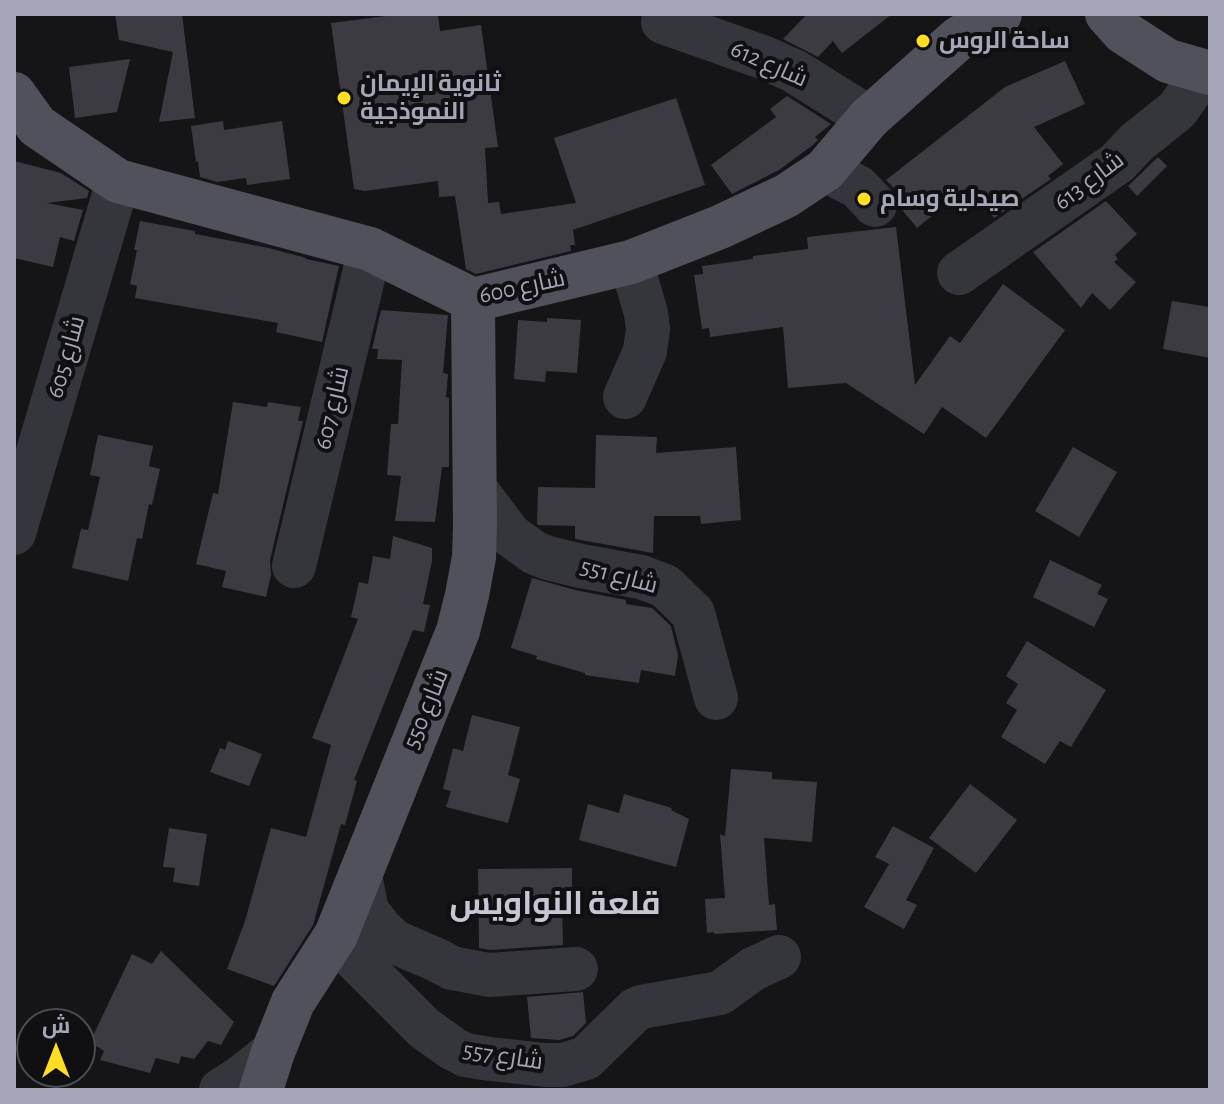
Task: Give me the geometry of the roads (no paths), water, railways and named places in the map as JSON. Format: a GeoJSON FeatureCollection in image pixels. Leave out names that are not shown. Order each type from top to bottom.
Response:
{"type":"FeatureCollection","features":[{"type":"Feature","properties":{"kind":"main road","name":"شارع 600"},"geometry":{"type":"LineString","coordinates":[[14,94],[37,126],[118,181],[370,249],[473,300],[631,262],[720,227],[786,196],[825,170],[869,118],[956,26],[1000,14]]}},
{"type":"Feature","properties":{"kind":"main road"},"geometry":{"type":"LineString","coordinates":[[1107,14],[1123,32],[1168,61],[1207,72]]}},
{"type":"Feature","properties":{"kind":"main road","name":"شارع 550"},"geometry":{"type":"LineString","coordinates":[[267,1071],[293,1002],[336,935],[458,631],[474,557],[473,300]]}},
{"type":"Feature","properties":{"kind":"street","name":"شارع 612"},"geometry":{"type":"LineString","coordinates":[[663,22],[794,71],[869,118]]}},
{"type":"Feature","properties":{"kind":"street","name":"شارع 613"},"geometry":{"type":"LineString","coordinates":[[959,273],[1117,163],[1137,142],[1177,110],[1207,72]]}},
{"type":"Feature","properties":{"kind":"street"},"geometry":{"type":"LineString","coordinates":[[825,170],[858,187],[875,205]]}},
{"type":"Feature","properties":{"kind":"street","name":"شارع 605"},"geometry":{"type":"LineString","coordinates":[[14,533],[118,181]]}},
{"type":"Feature","properties":{"kind":"street","name":"شارع 607"},"geometry":{"type":"LineString","coordinates":[[294,566],[370,249]]}},
{"type":"Feature","properties":{"kind":"street"},"geometry":{"type":"LineString","coordinates":[[625,397],[645,351],[648,329],[631,262]]}},
{"type":"Feature","properties":{"kind":"street","name":"شارع 551"},"geometry":{"type":"LineString","coordinates":[[476,490],[510,535],[535,553],[641,577],[665,586],[693,613],[716,698]]}},
{"type":"Feature","properties":{"kind":"street"},"geometry":{"type":"LineString","coordinates":[[360,875],[367,911],[381,929],[395,942],[452,968],[489,975],[576,969]]}},
{"type":"Feature","properties":{"kind":"street","name":"شارع 557"},"geometry":{"type":"LineString","coordinates":[[336,935],[346,950],[424,1028],[452,1048],[465,1055],[546,1065],[563,1065],[586,1058],[641,1007],[720,993],[753,969],[779,957]]}},
{"type":"Feature","properties":{"kind":"street"},"geometry":{"type":"LineString","coordinates":[[221,1090],[240,1078],[267,1071]]}},
{"type":"Feature","properties":{"kind":"place","name":"ساحة الروس"},"geometry":{"type":"Point","coordinates":[923,41]}},
{"type":"Feature","properties":{"kind":"place","name":"ثانوية الإيمان النموذجية"},"geometry":{"type":"Point","coordinates":[344,98]}},
{"type":"Feature","properties":{"kind":"place","name":"صيدلية وسام"},"geometry":{"type":"Point","coordinates":[864,199]}},
{"type":"Feature","properties":{"kind":"district","name":"قلعة النواويس"},"geometry":{"type":"Point","coordinates":[555,904]}}]}
